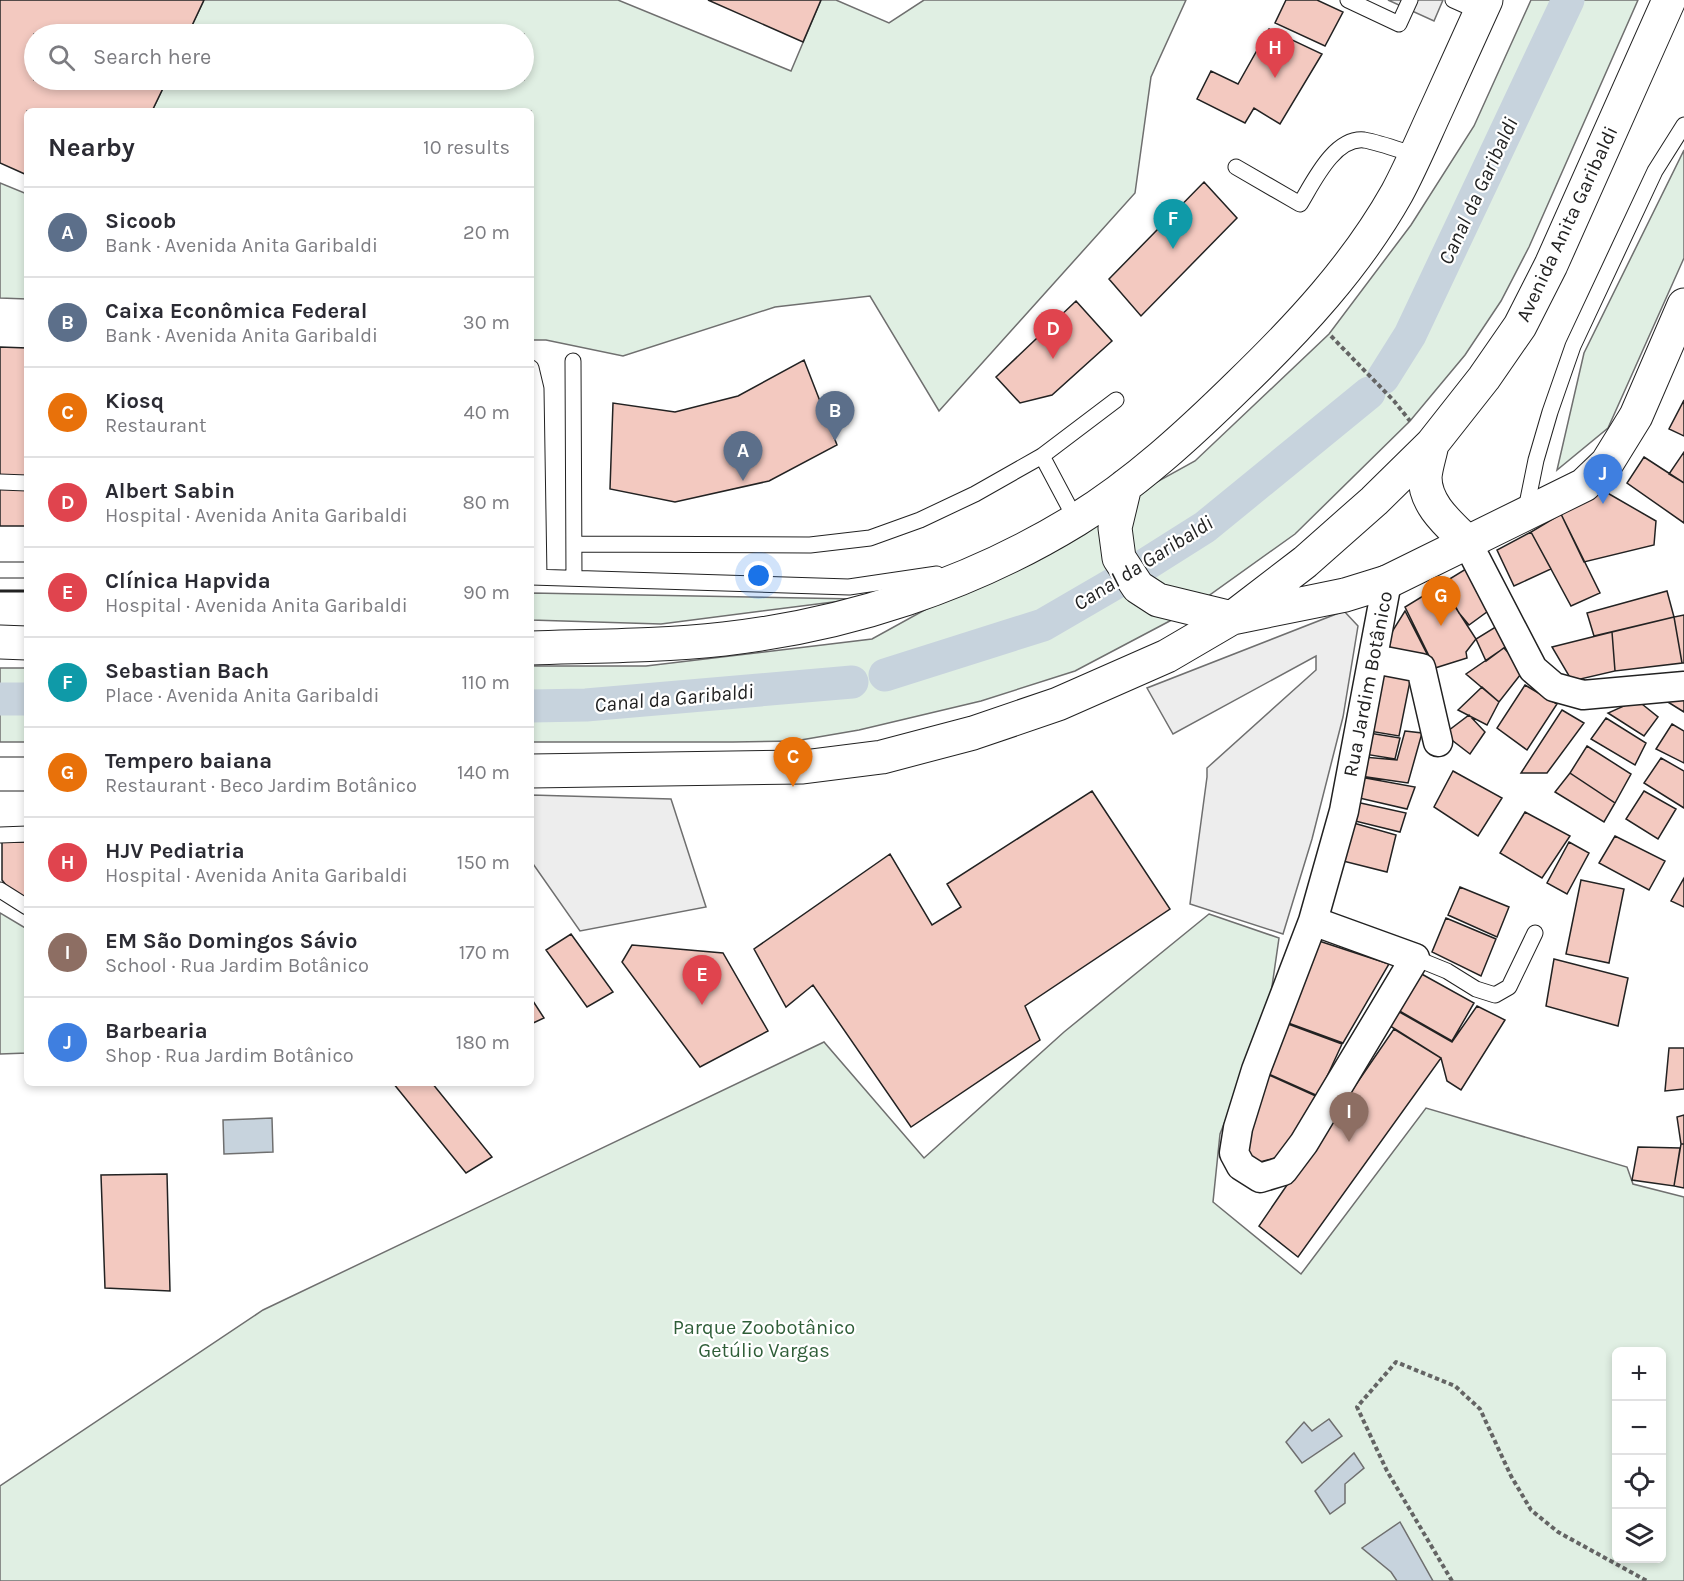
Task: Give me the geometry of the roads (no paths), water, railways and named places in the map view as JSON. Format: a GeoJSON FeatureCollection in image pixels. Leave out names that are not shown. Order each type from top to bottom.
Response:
{"type":"FeatureCollection","features":[{"type":"Feature","properties":{"kind":"main road","name":"Avenida Anita Garibaldi"},"geometry":{"type":"LineString","coordinates":[[534,771],[791,767],[882,757],[973,734],[1058,704],[1167,656],[1232,618],[1314,554],[1374,501],[1431,444],[1484,378],[1520,326],[1551,265],[1669,0]]}},
{"type":"Feature","properties":{"kind":"main road"},"geometry":{"type":"LineString","coordinates":[[534,648],[663,645],[727,639],[854,615],[919,596],[984,568],[1076,520],[1125,486],[1214,410],[1310,314],[1356,255],[1396,193],[1415,155],[1473,4]]}},
{"type":"Feature","properties":{"kind":"main road","name":"Rua Jardim Botânico"},"geometry":{"type":"LineString","coordinates":[[1387,582],[1584,485],[1607,463],[1636,416],[1684,305]]}},
{"type":"Feature","properties":{"kind":"main road"},"geometry":{"type":"LineString","coordinates":[[1431,444],[1425,477],[1428,496],[1436,510],[1467,542]]}},
{"type":"Feature","properties":{"kind":"main road"},"geometry":{"type":"LineString","coordinates":[[1125,486],[1115,528],[1119,558],[1138,587],[1158,600],[1232,618],[1311,603],[1387,582]]}},
{"type":"Feature","properties":{"kind":"main road"},"geometry":{"type":"LineString","coordinates":[[0,642],[24,643]]}},
{"type":"Feature","properties":{"kind":"main road"},"geometry":{"type":"LineString","coordinates":[[0,774],[24,774]]}},
{"type":"Feature","properties":{"kind":"street"},"geometry":{"type":"LineString","coordinates":[[1467,542],[1533,669],[1554,687],[1583,695],[1684,686]]}},
{"type":"Feature","properties":{"kind":"street","name":"Rua Jardim Botânico"},"geometry":{"type":"LineString","coordinates":[[1387,582],[1344,812],[1313,921],[1256,1070],[1238,1128],[1234,1153],[1240,1166],[1260,1178],[1283,1171],[1304,1143],[1415,958]]}},
{"type":"Feature","properties":{"kind":"street"},"geometry":{"type":"LineString","coordinates":[[1374,659],[1421,668],[1438,742]]}},
{"type":"Feature","properties":{"kind":"street"},"geometry":{"type":"LineString","coordinates":[[1313,921],[1415,958]]}},
{"type":"Feature","properties":{"kind":"lane"},"geometry":{"type":"LineString","coordinates":[[1352,1],[1399,24],[1410,0]]}},
{"type":"Feature","properties":{"kind":"lane"},"geometry":{"type":"LineString","coordinates":[[1525,514],[1536,460],[1573,346],[1655,171],[1684,124]]}},
{"type":"Feature","properties":{"kind":"lane"},"geometry":{"type":"LineString","coordinates":[[1236,167],[1300,204],[1330,157],[1345,144],[1363,140],[1415,155]]}},
{"type":"Feature","properties":{"kind":"lane"},"geometry":{"type":"LineString","coordinates":[[573,361],[574,578]]}},
{"type":"Feature","properties":{"kind":"lane"},"geometry":{"type":"LineString","coordinates":[[534,381],[536,389],[535,577],[849,587],[984,568]]}},
{"type":"Feature","properties":{"kind":"lane"},"geometry":{"type":"LineString","coordinates":[[574,544],[810,545],[870,537],[920,520],[975,494],[1042,456],[1116,400]]}},
{"type":"Feature","properties":{"kind":"lane"},"geometry":{"type":"LineString","coordinates":[[1042,456],[1076,520]]}},
{"type":"Feature","properties":{"kind":"lane"},"geometry":{"type":"LineString","coordinates":[[0,482],[24,483]]}},
{"type":"Feature","properties":{"kind":"lane"},"geometry":{"type":"LineString","coordinates":[[0,570],[24,570]]}},
{"type":"Feature","properties":{"kind":"lane"},"geometry":{"type":"LineString","coordinates":[[0,835],[24,834]]}},
{"type":"Feature","properties":{"kind":"lane"},"geometry":{"type":"LineString","coordinates":[[0,890],[24,905]]}},
{"type":"Feature","properties":{"kind":"lane"},"geometry":{"type":"LineString","coordinates":[[1415,958],[1447,971],[1476,988],[1496,995],[1509,987],[1535,933]]}},
{"type":"Feature","properties":{"kind":"waterway","name":"Canal da Garibaldi"},"geometry":{"type":"LineString","coordinates":[[1383,378],[1410,335],[1568,0]]}},
{"type":"Feature","properties":{"kind":"waterway","name":"Canal da Garibaldi"},"geometry":{"type":"LineString","coordinates":[[885,675],[1043,625],[1129,575],[1205,527],[1369,393]]}},
{"type":"Feature","properties":{"kind":"waterway","name":"Canal da Garibaldi"},"geometry":{"type":"LineString","coordinates":[[534,706],[586,705],[852,682]]}},
{"type":"Feature","properties":{"kind":"waterway","name":"Canal da Garibaldi"},"geometry":{"type":"LineString","coordinates":[[0,699],[24,699]]}},
{"type":"Feature","properties":{"kind":"place","name":"HJV Pediatria"},"geometry":{"type":"Point","coordinates":[1275,78]}},
{"type":"Feature","properties":{"kind":"place","name":"Sebastian Bach"},"geometry":{"type":"Point","coordinates":[1173,249]}},
{"type":"Feature","properties":{"kind":"place","name":"Albert Sabin"},"geometry":{"type":"Point","coordinates":[1053,359]}},
{"type":"Feature","properties":{"kind":"place","name":"Caixa Econômica Federal"},"geometry":{"type":"Point","coordinates":[835,441]}},
{"type":"Feature","properties":{"kind":"place","name":"Sicoob"},"geometry":{"type":"Point","coordinates":[743,481]}},
{"type":"Feature","properties":{"kind":"place","name":"Barbearia"},"geometry":{"type":"Point","coordinates":[1603,504]}},
{"type":"Feature","properties":{"kind":"place","name":"Tempero baiana"},"geometry":{"type":"Point","coordinates":[1441,626]}},
{"type":"Feature","properties":{"kind":"place","name":"Kiosq"},"geometry":{"type":"Point","coordinates":[793,787]}},
{"type":"Feature","properties":{"kind":"place","name":"Clínica Hapvida"},"geometry":{"type":"Point","coordinates":[702,1005]}},
{"type":"Feature","properties":{"kind":"place","name":"EM São Domingos Sávio"},"geometry":{"type":"Point","coordinates":[1349,1142]}},
{"type":"Feature","properties":{"kind":"park label","name":"Parque Zoobotânico Getúlio Vargas"},"geometry":{"type":"Point","coordinates":[764,1338]}}]}
